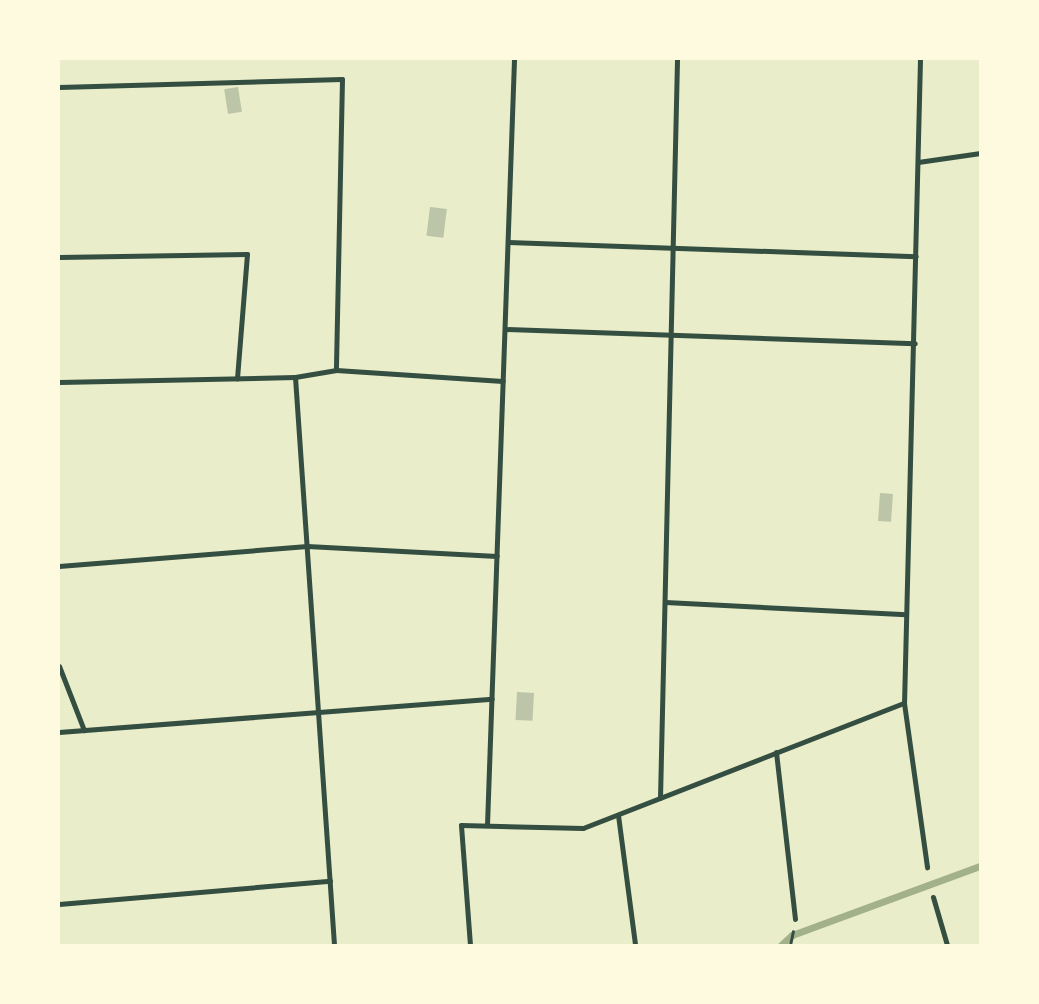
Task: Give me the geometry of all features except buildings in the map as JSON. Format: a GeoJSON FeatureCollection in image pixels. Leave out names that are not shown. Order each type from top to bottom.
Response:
{"type":"FeatureCollection","features":[{"type":"Feature","properties":{"kind":"street"},"geometry":{"type":"LineString","coordinates":[[487,826],[514,59]]}},
{"type":"Feature","properties":{"kind":"street"},"geometry":{"type":"LineString","coordinates":[[660,798],[677,59]]}},
{"type":"Feature","properties":{"kind":"street"},"geometry":{"type":"LineString","coordinates":[[920,59],[904,703],[928,867]]}},
{"type":"Feature","properties":{"kind":"street"},"geometry":{"type":"LineString","coordinates":[[59,87],[342,79],[336,370]]}},
{"type":"Feature","properties":{"kind":"street"},"geometry":{"type":"LineString","coordinates":[[918,162],[980,153]]}},
{"type":"Feature","properties":{"kind":"street"},"geometry":{"type":"LineString","coordinates":[[508,242],[916,256]]}},
{"type":"Feature","properties":{"kind":"street"},"geometry":{"type":"LineString","coordinates":[[59,257],[247,254],[237,379]]}},
{"type":"Feature","properties":{"kind":"street"},"geometry":{"type":"LineString","coordinates":[[505,329],[914,342]]}},
{"type":"Feature","properties":{"kind":"street"},"geometry":{"type":"LineString","coordinates":[[59,382],[295,378],[336,370],[503,381]]}},
{"type":"Feature","properties":{"kind":"street"},"geometry":{"type":"LineString","coordinates":[[295,378],[334,945]]}},
{"type":"Feature","properties":{"kind":"street"},"geometry":{"type":"LineString","coordinates":[[59,566],[307,546],[496,556]]}},
{"type":"Feature","properties":{"kind":"street"},"geometry":{"type":"LineString","coordinates":[[665,602],[906,614]]}},
{"type":"Feature","properties":{"kind":"street"},"geometry":{"type":"LineString","coordinates":[[59,666],[84,730]]}},
{"type":"Feature","properties":{"kind":"street"},"geometry":{"type":"LineString","coordinates":[[59,732],[492,699]]}},
{"type":"Feature","properties":{"kind":"street"},"geometry":{"type":"LineString","coordinates":[[470,945],[461,825],[583,828],[904,703]]}},
{"type":"Feature","properties":{"kind":"street"},"geometry":{"type":"LineString","coordinates":[[776,752],[795,919]]}},
{"type":"Feature","properties":{"kind":"street"},"geometry":{"type":"LineString","coordinates":[[618,814],[636,945]]}},
{"type":"Feature","properties":{"kind":"street"},"geometry":{"type":"LineString","coordinates":[[59,904],[330,881]]}},
{"type":"Feature","properties":{"kind":"street"},"geometry":{"type":"LineString","coordinates":[[933,896],[948,945]]}},
{"type":"Feature","properties":{"kind":"waterway"},"geometry":{"type":"LineString","coordinates":[[781,945],[792,935],[980,866]]}}]}
